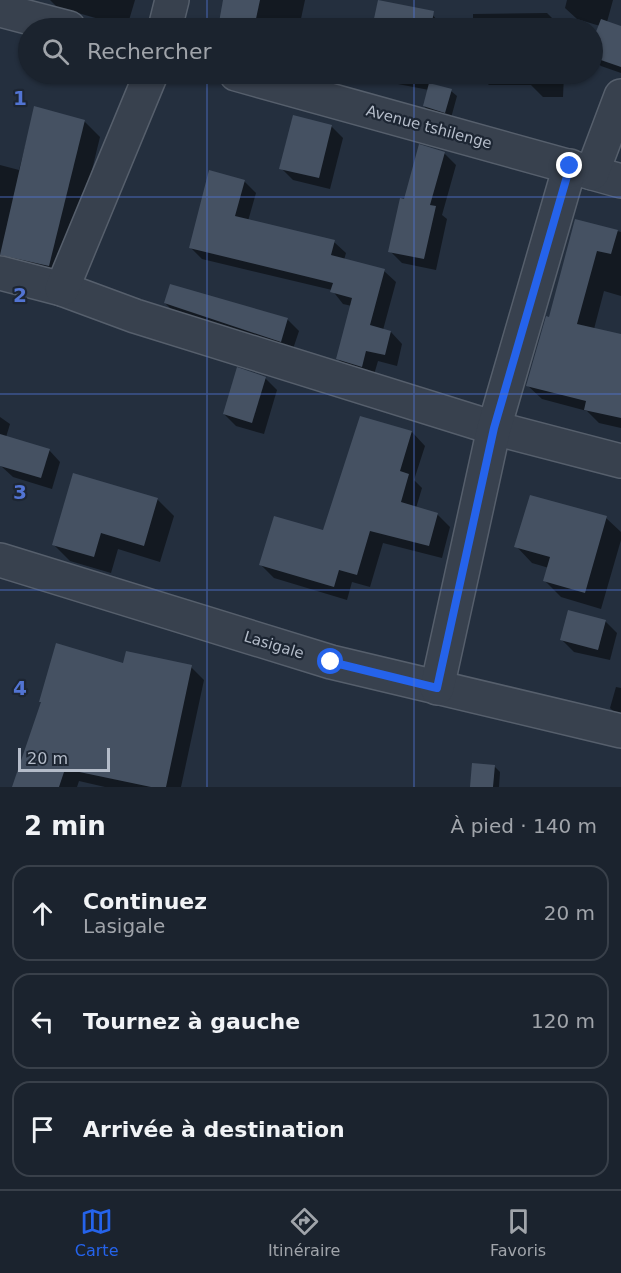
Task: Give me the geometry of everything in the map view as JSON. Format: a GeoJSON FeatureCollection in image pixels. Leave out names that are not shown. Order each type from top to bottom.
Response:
{"type":"FeatureCollection","features":[{"type":"Feature","properties":{"kind":"street"},"geometry":{"type":"LineString","coordinates":[[168,18],[172,0]]}},
{"type":"Feature","properties":{"kind":"street"},"geometry":{"type":"LineString","coordinates":[[0,10],[31,18]]}},
{"type":"Feature","properties":{"kind":"street"},"geometry":{"type":"LineString","coordinates":[[62,289],[147,84]]}},
{"type":"Feature","properties":{"kind":"street","name":"Avenue tshilenge"},"geometry":{"type":"LineString","coordinates":[[272,84],[595,173]]}},
{"type":"Feature","properties":{"kind":"street"},"geometry":{"type":"LineString","coordinates":[[437,688],[494,428],[595,173],[621,96]]}},
{"type":"Feature","properties":{"kind":"street"},"geometry":{"type":"LineString","coordinates":[[0,273],[62,289],[135,316],[494,428],[621,461]]}},
{"type":"Feature","properties":{"kind":"street","name":"Lasigale"},"geometry":{"type":"LineString","coordinates":[[0,560],[331,662],[621,731]]}},
{"type":"Feature","properties":{"kind":"building"},"geometry":{"type":"Polygon","coordinates":[[[223,0],[260,0],[256,18],[220,18],[223,0]]]}},
{"type":"Feature","properties":{"kind":"building"},"geometry":{"type":"Polygon","coordinates":[[[378,0],[434,11],[433,18],[374,18],[378,0]]]}},
{"type":"Feature","properties":{"kind":"building"},"geometry":{"type":"Polygon","coordinates":[[[603,20],[621,26],[621,67],[603,61],[603,20]]]}},
{"type":"Feature","properties":{"kind":"building"},"geometry":{"type":"Polygon","coordinates":[[[429,84],[452,89],[445,113],[423,106],[429,84]]]}},
{"type":"Feature","properties":{"kind":"building"},"geometry":{"type":"Polygon","coordinates":[[[34,106],[85,120],[49,266],[0,255],[34,106]]]}},
{"type":"Feature","properties":{"kind":"building"},"geometry":{"type":"Polygon","coordinates":[[[293,115],[332,125],[319,178],[279,169],[293,115]]]}},
{"type":"Feature","properties":{"kind":"building"},"geometry":{"type":"Polygon","coordinates":[[[419,144],[445,152],[430,205],[436,206],[424,259],[388,252],[400,198],[404,199],[419,144]]]}},
{"type":"Feature","properties":{"kind":"building"},"geometry":{"type":"Polygon","coordinates":[[[209,170],[245,180],[235,216],[335,240],[331,255],[385,269],[370,325],[391,331],[385,355],[366,351],[362,367],[336,359],[352,298],[330,292],[333,283],[189,248],[209,170]]]}},
{"type":"Feature","properties":{"kind":"building"},"geometry":{"type":"Polygon","coordinates":[[[575,219],[618,230],[611,254],[597,251],[577,324],[621,334],[621,418],[584,410],[586,401],[526,386],[546,316],[549,317],[575,219]]]}},
{"type":"Feature","properties":{"kind":"building"},"geometry":{"type":"Polygon","coordinates":[[[170,284],[288,318],[281,342],[164,303],[170,284]]]}},
{"type":"Feature","properties":{"kind":"building"},"geometry":{"type":"Polygon","coordinates":[[[237,367],[266,377],[252,423],[223,414],[237,367]]]}},
{"type":"Feature","properties":{"kind":"building"},"geometry":{"type":"Polygon","coordinates":[[[360,416],[412,431],[400,471],[409,474],[401,502],[438,513],[429,546],[370,531],[357,575],[339,570],[334,587],[259,565],[274,516],[323,530],[360,416]]]}},
{"type":"Feature","properties":{"kind":"building"},"geometry":{"type":"Polygon","coordinates":[[[0,434],[50,449],[41,478],[0,466],[0,434]]]}},
{"type":"Feature","properties":{"kind":"building"},"geometry":{"type":"Polygon","coordinates":[[[73,473],[158,498],[144,546],[101,533],[94,557],[52,545],[73,473]]]}},
{"type":"Feature","properties":{"kind":"building"},"geometry":{"type":"Polygon","coordinates":[[[530,495],[607,516],[585,593],[543,581],[550,557],[514,547],[530,495]]]}},
{"type":"Feature","properties":{"kind":"building"},"geometry":{"type":"Polygon","coordinates":[[[568,610],[606,620],[598,650],[560,640],[568,610]]]}},
{"type":"Feature","properties":{"kind":"building"},"geometry":{"type":"Polygon","coordinates":[[[56,643],[123,663],[126,651],[192,665],[166,787],[151,787],[65,769],[59,787],[12,787],[41,702],[39,702],[56,643]]]}},
{"type":"Feature","properties":{"kind":"building"},"geometry":{"type":"Polygon","coordinates":[[[472,763],[495,765],[493,787],[470,787],[472,763]]]}},
{"type":"Feature","properties":{"kind":"route"},"geometry":{"type":"LineString","coordinates":[[331,662],[437,688],[494,428],[570,166]]}}]}
